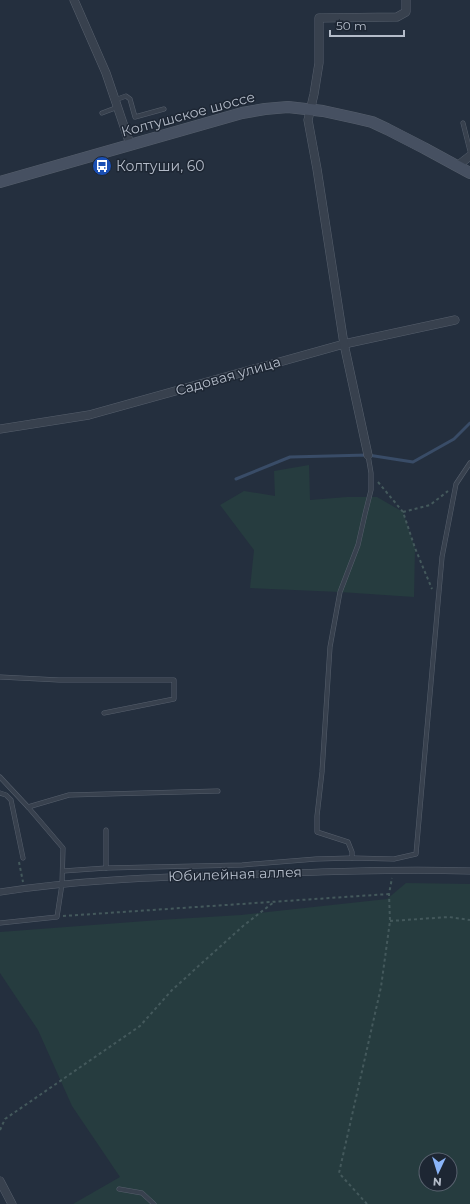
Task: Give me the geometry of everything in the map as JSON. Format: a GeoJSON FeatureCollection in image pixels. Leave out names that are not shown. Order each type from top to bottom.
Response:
{"type":"FeatureCollection","features":[{"type":"Feature","properties":{"kind":"main road","name":"Колтушское шоссе"},"geometry":{"type":"LineString","coordinates":[[0,182],[242,113],[265,108],[288,107],[311,109],[350,116],[372,122],[470,173]]}},
{"type":"Feature","properties":{"kind":"street"},"geometry":{"type":"LineString","coordinates":[[74,0],[106,73],[130,144]]}},
{"type":"Feature","properties":{"kind":"street"},"geometry":{"type":"LineString","coordinates":[[368,455],[344,344],[308,120],[319,63],[319,18],[338,14],[397,17],[406,12],[406,0]]}},
{"type":"Feature","properties":{"kind":"street"},"geometry":{"type":"LineString","coordinates":[[459,167],[470,156]]}},
{"type":"Feature","properties":{"kind":"street","name":"Садовая улица"},"geometry":{"type":"LineString","coordinates":[[0,429],[88,415],[344,344],[455,320]]}},
{"type":"Feature","properties":{"kind":"street","name":"Юбилейная аллея"},"geometry":{"type":"LineString","coordinates":[[0,892],[62,884],[165,877],[393,870],[470,871]]}},
{"type":"Feature","properties":{"kind":"street"},"geometry":{"type":"LineString","coordinates":[[0,1180],[12,1204]]}},
{"type":"Feature","properties":{"kind":"lane"},"geometry":{"type":"LineString","coordinates":[[102,113],[126,96],[130,99],[135,117],[164,109]]}},
{"type":"Feature","properties":{"kind":"lane"},"geometry":{"type":"LineString","coordinates":[[463,123],[470,151]]}},
{"type":"Feature","properties":{"kind":"lane"},"geometry":{"type":"LineString","coordinates":[[352,858],[352,852],[348,842],[317,832],[317,816],[322,772],[330,647],[340,592],[358,545],[371,490],[371,473],[368,455]]}},
{"type":"Feature","properties":{"kind":"lane"},"geometry":{"type":"LineString","coordinates":[[63,871],[106,868],[242,865],[316,859],[394,859],[416,854],[442,557],[456,484],[470,462]]}},
{"type":"Feature","properties":{"kind":"lane"},"geometry":{"type":"LineString","coordinates":[[0,676],[59,680],[174,680],[174,699],[104,713]]}},
{"type":"Feature","properties":{"kind":"lane"},"geometry":{"type":"LineString","coordinates":[[0,777],[63,848],[62,884],[57,917],[0,923]]}},
{"type":"Feature","properties":{"kind":"lane"},"geometry":{"type":"LineString","coordinates":[[28,807],[69,795],[218,791]]}},
{"type":"Feature","properties":{"kind":"lane"},"geometry":{"type":"LineString","coordinates":[[0,793],[6,794],[11,800],[22,858]]}},
{"type":"Feature","properties":{"kind":"lane"},"geometry":{"type":"LineString","coordinates":[[106,830],[106,868]]}},
{"type":"Feature","properties":{"kind":"lane"},"geometry":{"type":"LineString","coordinates":[[119,1189],[142,1194],[154,1204]]}},
{"type":"Feature","properties":{"kind":"path"},"geometry":{"type":"LineString","coordinates":[[371,473],[403,512],[415,548],[438,604]]}},
{"type":"Feature","properties":{"kind":"path"},"geometry":{"type":"LineString","coordinates":[[403,512],[430,505],[456,484]]}},
{"type":"Feature","properties":{"kind":"path"},"geometry":{"type":"LineString","coordinates":[[22,858],[19,862],[25,889]]}},
{"type":"Feature","properties":{"kind":"path"},"geometry":{"type":"LineString","coordinates":[[367,1204],[339,1173],[381,987],[390,921],[389,894],[393,870]]}},
{"type":"Feature","properties":{"kind":"path"},"geometry":{"type":"LineString","coordinates":[[57,917],[389,894]]}},
{"type":"Feature","properties":{"kind":"path"},"geometry":{"type":"LineString","coordinates":[[0,1130],[5,1118],[140,1026],[172,990],[243,926],[274,902]]}},
{"type":"Feature","properties":{"kind":"path"},"geometry":{"type":"LineString","coordinates":[[390,921],[449,917],[470,920]]}},
{"type":"Feature","properties":{"kind":"green space"},"geometry":{"type":"Polygon","coordinates":[[[309,465],[310,500],[347,497],[377,497],[403,512],[415,548],[414,597],[250,588],[254,550],[220,505],[244,491],[275,496],[274,471],[309,465]]]}},
{"type":"Feature","properties":{"kind":"green space"},"geometry":{"type":"Polygon","coordinates":[[[406,883],[470,884],[470,1204],[73,1204],[120,1177],[72,1106],[38,1030],[0,973],[0,932],[241,915],[387,899],[406,883]]]}},
{"type":"Feature","properties":{"kind":"waterway"},"geometry":{"type":"LineString","coordinates":[[236,479],[290,457],[368,455],[413,462],[454,439],[470,423]]}},
{"type":"Feature","properties":{"kind":"place","name":"Колтуши, 60"},"geometry":{"type":"Point","coordinates":[102,166]}}]}
